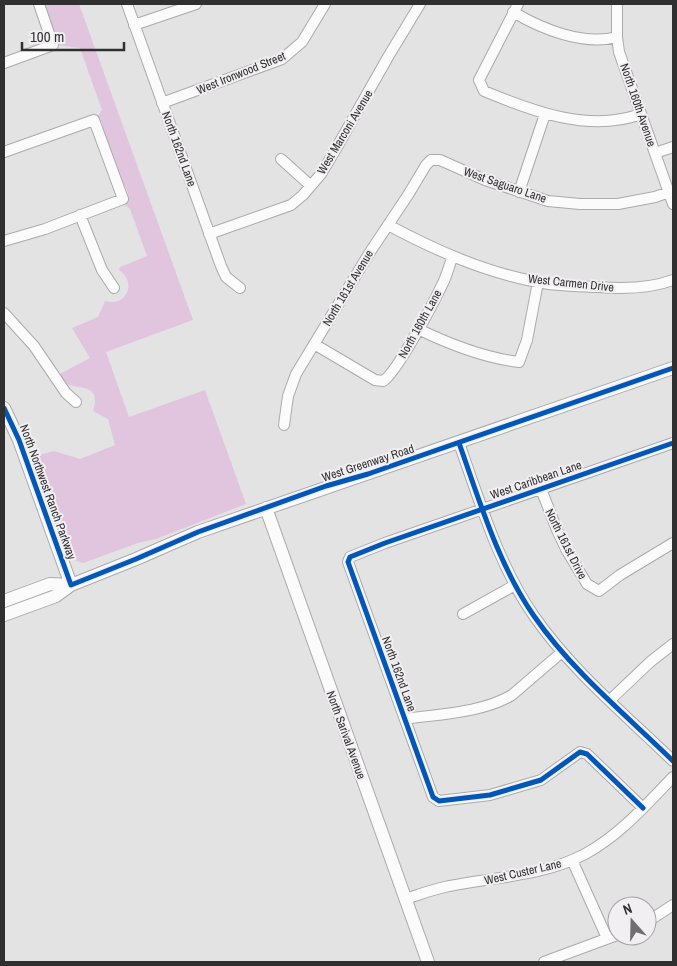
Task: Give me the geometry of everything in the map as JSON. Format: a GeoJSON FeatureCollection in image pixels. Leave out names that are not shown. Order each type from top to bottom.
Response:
{"type":"FeatureCollection","features":[{"type":"Feature","properties":{"kind":"main road","name":"West Greenway Road"},"geometry":{"type":"LineString","coordinates":[[4,615],[56,596],[71,585],[198,532],[673,368]]}},
{"type":"Feature","properties":{"kind":"main road","name":"North Northwest Ranch Parkway"},"geometry":{"type":"LineString","coordinates":[[4,408],[19,440],[71,585]]}},
{"type":"Feature","properties":{"kind":"main road","name":"North Sarival Avenue"},"geometry":{"type":"LineString","coordinates":[[266,508],[428,962]]}},
{"type":"Feature","properties":{"kind":"main road","name":"West Greenway Road"},"geometry":{"type":"LineString","coordinates":[[4,601],[50,584],[71,585]]}},
{"type":"Feature","properties":{"kind":"street"},"geometry":{"type":"LineString","coordinates":[[4,64],[53,45],[38,4]]}},
{"type":"Feature","properties":{"kind":"street","name":"North 162nd Lane"},"geometry":{"type":"LineString","coordinates":[[127,4],[226,277],[240,288]]}},
{"type":"Feature","properties":{"kind":"street"},"geometry":{"type":"LineString","coordinates":[[134,25],[196,4]]}},
{"type":"Feature","properties":{"kind":"street","name":"West Ironwood Street"},"geometry":{"type":"LineString","coordinates":[[162,103],[282,59],[302,42],[325,4]]}},
{"type":"Feature","properties":{"kind":"street","name":"West Marconi Avenue"},"geometry":{"type":"LineString","coordinates":[[209,234],[290,205],[303,196],[321,174],[420,4]]}},
{"type":"Feature","properties":{"kind":"street","name":"North 160th Avenue"},"geometry":{"type":"LineString","coordinates":[[617,4],[617,37],[620,52],[673,204]]}},
{"type":"Feature","properties":{"kind":"street"},"geometry":{"type":"LineString","coordinates":[[617,37],[605,40],[580,38],[533,24],[515,8],[479,80],[484,91],[545,114],[584,120],[622,119],[642,114]]}},
{"type":"Feature","properties":{"kind":"street"},"geometry":{"type":"LineString","coordinates":[[519,192],[545,114]]}},
{"type":"Feature","properties":{"kind":"street"},"geometry":{"type":"LineString","coordinates":[[4,152],[94,120],[123,199],[45,229],[4,241]]}},
{"type":"Feature","properties":{"kind":"street"},"geometry":{"type":"LineString","coordinates":[[655,153],[673,147]]}},
{"type":"Feature","properties":{"kind":"street"},"geometry":{"type":"LineString","coordinates":[[281,159],[311,186]]}},
{"type":"Feature","properties":{"kind":"street","name":"West Saguaro Lane"},"geometry":{"type":"LineString","coordinates":[[431,160],[440,160],[470,174],[548,201],[580,204],[618,204],[655,197],[669,192]]}},
{"type":"Feature","properties":{"kind":"street","name":"North 161st Avenue"},"geometry":{"type":"LineString","coordinates":[[284,425],[292,383],[388,225],[431,160]]}},
{"type":"Feature","properties":{"kind":"street"},"geometry":{"type":"LineString","coordinates":[[80,215],[102,270],[114,288]]}},
{"type":"Feature","properties":{"kind":"street","name":"West Carmen Drive"},"geometry":{"type":"LineString","coordinates":[[388,225],[416,240],[483,268],[538,282],[629,289],[663,284],[673,280]]}},
{"type":"Feature","properties":{"kind":"street","name":"North 160th Lane"},"geometry":{"type":"LineString","coordinates":[[314,344],[384,384],[443,284],[453,256]]}},
{"type":"Feature","properties":{"kind":"street"},"geometry":{"type":"LineString","coordinates":[[418,329],[454,345],[505,360],[519,362],[527,340],[538,282]]}},
{"type":"Feature","properties":{"kind":"street"},"geometry":{"type":"LineString","coordinates":[[4,313],[34,346],[66,393],[76,402]]}},
{"type":"Feature","properties":{"kind":"street"},"geometry":{"type":"LineString","coordinates":[[459,443],[500,555],[515,585],[534,616],[562,652],[673,762]]}},
{"type":"Feature","properties":{"kind":"street","name":"West Caribbean Lane"},"geometry":{"type":"LineString","coordinates":[[350,557],[673,443]]}},
{"type":"Feature","properties":{"kind":"street","name":"North 161st Drive"},"geometry":{"type":"LineString","coordinates":[[541,489],[568,551],[587,584],[599,591],[620,575],[673,543]]}},
{"type":"Feature","properties":{"kind":"street","name":"North 162nd Lane"},"geometry":{"type":"LineString","coordinates":[[350,557],[348,562],[433,797],[439,801],[490,795],[541,780],[580,752],[587,754],[643,808]]}},
{"type":"Feature","properties":{"kind":"street"},"geometry":{"type":"LineString","coordinates":[[463,614],[515,585]]}},
{"type":"Feature","properties":{"kind":"street"},"geometry":{"type":"LineString","coordinates":[[610,700],[650,662],[673,644]]}},
{"type":"Feature","properties":{"kind":"street"},"geometry":{"type":"LineString","coordinates":[[405,719],[483,707],[503,701],[562,652]]}},
{"type":"Feature","properties":{"kind":"street","name":"West Custer Lane"},"geometry":{"type":"LineString","coordinates":[[405,899],[446,887],[532,872],[572,860],[618,832],[673,777]]}},
{"type":"Feature","properties":{"kind":"street"},"geometry":{"type":"LineString","coordinates":[[572,860],[607,927]]}},
{"type":"Feature","properties":{"kind":"street"},"geometry":{"type":"LineString","coordinates":[[657,915],[673,905]]}},
{"type":"Feature","properties":{"kind":"street"},"geometry":{"type":"LineString","coordinates":[[544,962],[607,939]]}},
{"type":"Feature","properties":{"kind":"shaded area"},"geometry":{"type":"Polygon","coordinates":[[[44,4],[79,4],[193,320],[106,352],[129,417],[205,390],[246,504],[156,539],[138,543],[83,563],[74,560],[35,456],[54,451],[80,459],[115,445],[108,419],[93,411],[95,402],[91,391],[68,385],[58,375],[90,358],[72,328],[98,317],[105,301],[119,301],[124,297],[127,293],[128,281],[119,270],[120,267],[147,256],[130,209],[124,204],[128,192],[121,179],[102,123],[97,117],[102,110],[80,48],[57,45],[58,39],[44,4]]]}},
{"type":"Feature","properties":{"kind":"cycle path"},"geometry":{"type":"LineString","coordinates":[[4,408],[19,440],[71,585],[198,532],[326,486],[368,474],[673,368]]}},
{"type":"Feature","properties":{"kind":"cycle path"},"geometry":{"type":"LineString","coordinates":[[459,443],[482,510],[500,554],[521,596],[534,616],[582,674],[673,761]]}},
{"type":"Feature","properties":{"kind":"cycle path"},"geometry":{"type":"LineString","coordinates":[[643,808],[587,754],[580,752],[541,780],[490,795],[439,801],[433,797],[348,562],[350,557],[385,543],[673,443]]}}]}
